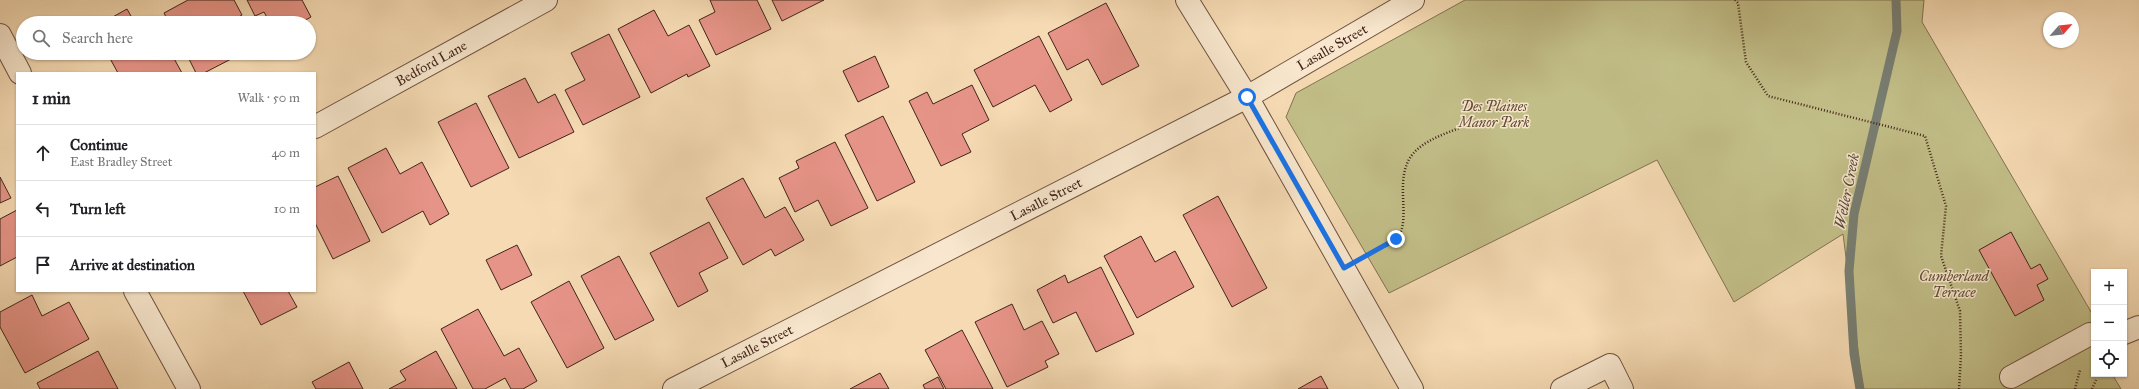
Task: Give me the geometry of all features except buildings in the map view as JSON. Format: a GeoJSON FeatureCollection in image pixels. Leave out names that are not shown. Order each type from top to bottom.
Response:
{"type":"FeatureCollection","features":[{"type":"Feature","properties":{"kind":"street","name":"Bedford Lane"},"geometry":{"type":"LineString","coordinates":[[316,126],[546,0]]}},
{"type":"Feature","properties":{"kind":"street"},"geometry":{"type":"LineString","coordinates":[[1187,0],[1247,97],[1412,389]]}},
{"type":"Feature","properties":{"kind":"street","name":"Lasalle Street"},"geometry":{"type":"LineString","coordinates":[[674,389],[1247,97],[1413,0]]}},
{"type":"Feature","properties":{"kind":"street"},"geometry":{"type":"LineString","coordinates":[[0,35],[19,72]]}},
{"type":"Feature","properties":{"kind":"street"},"geometry":{"type":"LineString","coordinates":[[136,292],[189,389]]}},
{"type":"Feature","properties":{"kind":"street"},"geometry":{"type":"LineString","coordinates":[[2127,332],[2139,327]]}},
{"type":"Feature","properties":{"kind":"street"},"geometry":{"type":"LineString","coordinates":[[2010,377],[2091,334]]}},
{"type":"Feature","properties":{"kind":"street"},"geometry":{"type":"LineString","coordinates":[[1562,389],[1610,365],[1622,389]]}},
{"type":"Feature","properties":{"kind":"path"},"geometry":{"type":"LineString","coordinates":[[1735,0],[1738,4],[1746,62],[1768,96],[1925,136],[1946,206],[1941,256],[1960,311],[1962,354],[1959,389]]}},
{"type":"Feature","properties":{"kind":"path"},"geometry":{"type":"LineString","coordinates":[[1344,268],[1396,239],[1403,228],[1402,181],[1408,162],[1419,148],[1466,125]]}},
{"type":"Feature","properties":{"kind":"path"},"geometry":{"type":"LineString","coordinates":[[2092,389],[2097,378]]}},
{"type":"Feature","properties":{"kind":"green space","name":"Des Plaines Manor Park"},"geometry":{"type":"Polygon","coordinates":[[[1465,0],[1924,0],[1922,22],[2091,312],[2091,377],[2114,377],[2121,389],[1863,389],[1843,234],[1734,302],[1657,160],[1389,293],[1286,117],[1296,93],[1465,0]]]}},
{"type":"Feature","properties":{"kind":"waterway","name":"Weller Creek"},"geometry":{"type":"LineString","coordinates":[[1860,389],[1854,354],[1849,271],[1854,214],[1897,31],[1896,0]]}},
{"type":"Feature","properties":{"kind":"route"},"geometry":{"type":"LineString","coordinates":[[1247,97],[1344,268],[1396,239]]}},
{"type":"Feature","properties":{"kind":"park label","name":"Cumberland Terrace"},"geometry":{"type":"Point","coordinates":[1954,284]}}]}
